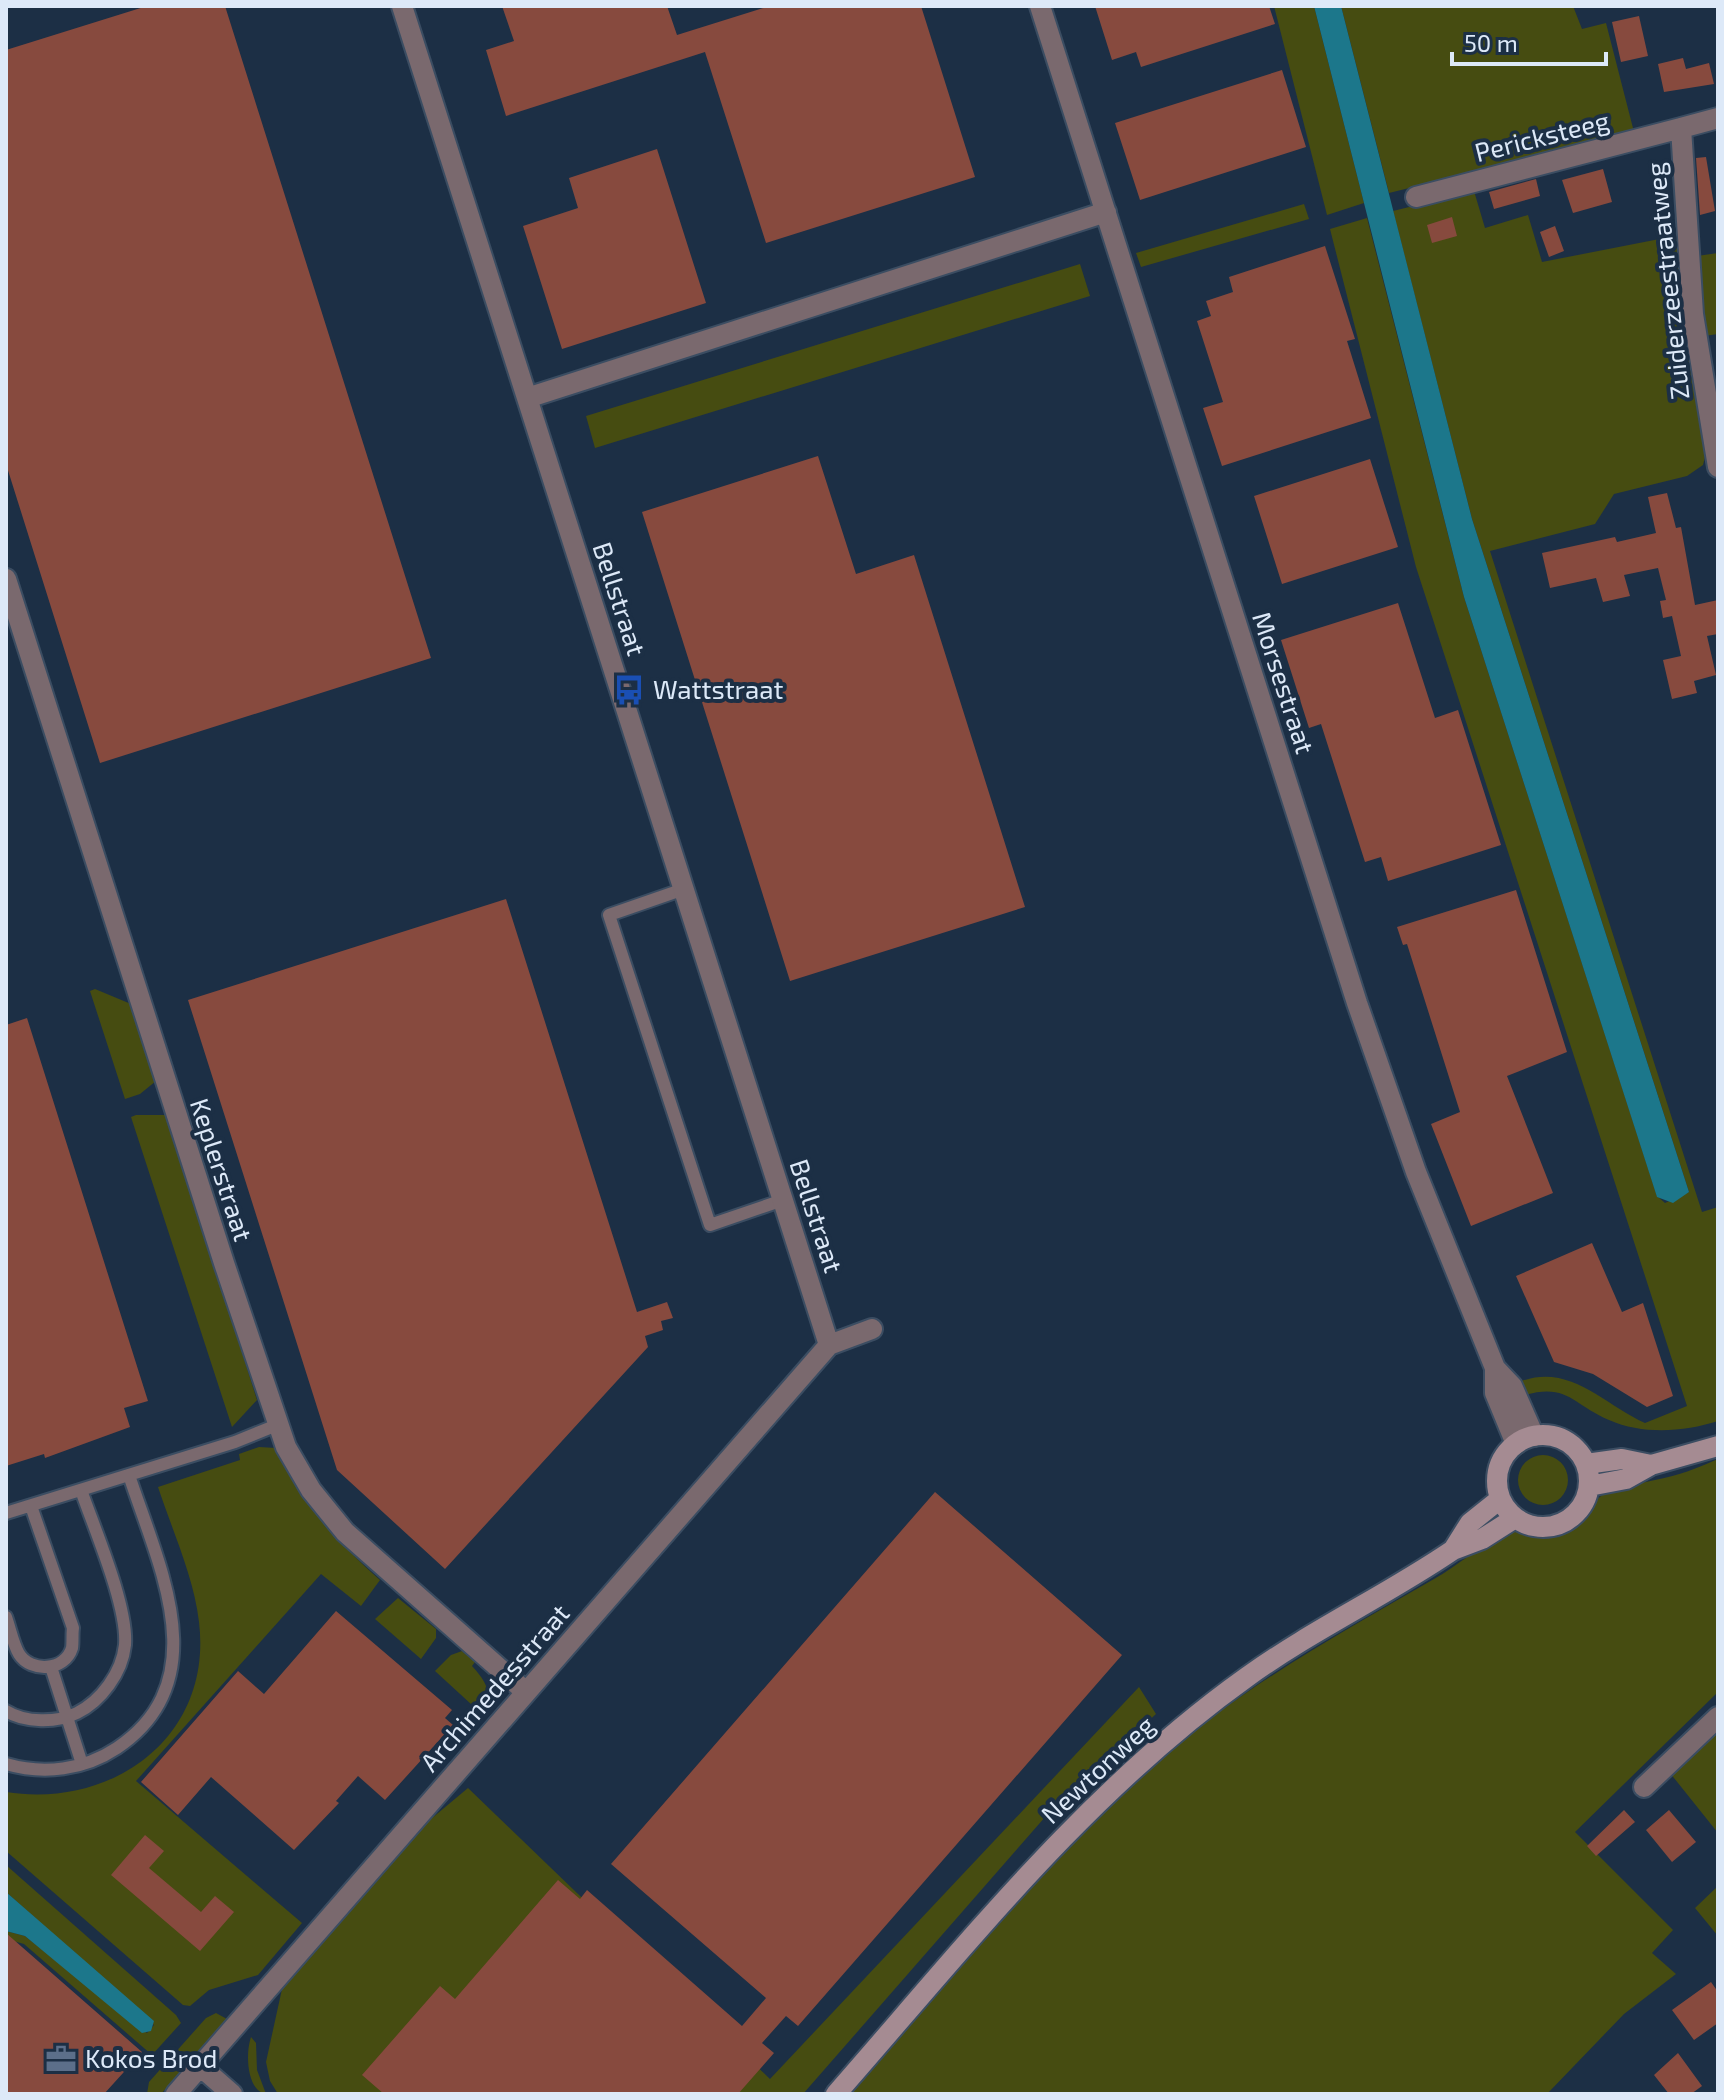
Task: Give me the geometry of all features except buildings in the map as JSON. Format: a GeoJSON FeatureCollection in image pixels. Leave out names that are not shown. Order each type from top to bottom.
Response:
{"type":"FeatureCollection","features":[{"type":"Feature","properties":{"kind":"main road"},"geometry":{"type":"LineString","coordinates":[[1547,1435],[1571,1444],[1586,1464],[1589,1486],[1585,1502],[1575,1515],[1561,1524],[1545,1527],[1515,1518],[1500,1499],[1499,1468],[1525,1440],[1547,1435]]}},
{"type":"Feature","properties":{"kind":"main road"},"geometry":{"type":"LineString","coordinates":[[1589,1486],[1626,1479],[1651,1465],[1718,1446]]}},
{"type":"Feature","properties":{"kind":"main road"},"geometry":{"type":"LineString","coordinates":[[1586,1464],[1622,1459],[1651,1465]]}},
{"type":"Feature","properties":{"kind":"main road","name":"Newtonweg"},"geometry":{"type":"LineString","coordinates":[[1453,1550],[1470,1523],[1500,1499]]}},
{"type":"Feature","properties":{"kind":"main road","name":"Newtonweg"},"geometry":{"type":"LineString","coordinates":[[836,2094],[1047,1854],[1111,1788],[1247,1676],[1453,1550],[1482,1539],[1515,1518]]}},
{"type":"Feature","properties":{"kind":"street","name":"Bellstraat"},"geometry":{"type":"LineString","coordinates":[[402,6],[829,1345]]}},
{"type":"Feature","properties":{"kind":"street","name":"Morsestraat"},"geometry":{"type":"LineString","coordinates":[[1040,6],[1357,1003],[1416,1172],[1495,1368],[1512,1386],[1525,1440]]}},
{"type":"Feature","properties":{"kind":"street","name":"Zuiderzeestraatweg"},"geometry":{"type":"LineString","coordinates":[[1718,118],[1681,128],[1693,314],[1718,467]]}},
{"type":"Feature","properties":{"kind":"street","name":"Pericksteeg"},"geometry":{"type":"LineString","coordinates":[[1416,197],[1681,128]]}},
{"type":"Feature","properties":{"kind":"street"},"geometry":{"type":"LineString","coordinates":[[527,398],[1106,212]]}},
{"type":"Feature","properties":{"kind":"street","name":"Keplerstraat"},"geometry":{"type":"LineString","coordinates":[[6,579],[277,1425],[311,1490],[345,1532],[526,1692]]}},
{"type":"Feature","properties":{"kind":"street"},"geometry":{"type":"LineString","coordinates":[[829,1345],[872,1329]]}},
{"type":"Feature","properties":{"kind":"street","name":"Archimedesstraat"},"geometry":{"type":"LineString","coordinates":[[176,2094],[829,1345]]}},
{"type":"Feature","properties":{"kind":"street"},"geometry":{"type":"LineString","coordinates":[[1644,1787],[1718,1717]]}},
{"type":"Feature","properties":{"kind":"street"},"geometry":{"type":"LineString","coordinates":[[200,2066],[232,2094]]}},
{"type":"Feature","properties":{"kind":"lane"},"geometry":{"type":"LineString","coordinates":[[684,889],[609,915],[710,1225],[783,1200]]}},
{"type":"Feature","properties":{"kind":"lane"},"geometry":{"type":"LineString","coordinates":[[6,1513],[277,1425]]}},
{"type":"Feature","properties":{"kind":"lane"},"geometry":{"type":"LineString","coordinates":[[6,1764],[28,1771],[100,1759],[136,1735],[173,1673],[173,1611],[129,1475]]}},
{"type":"Feature","properties":{"kind":"lane"},"geometry":{"type":"LineString","coordinates":[[6,1711],[13,1716],[42,1721],[67,1718],[91,1706],[113,1679],[125,1645],[121,1613],[81,1490]]}},
{"type":"Feature","properties":{"kind":"lane"},"geometry":{"type":"LineString","coordinates":[[6,1617],[19,1653],[28,1664],[51,1667],[65,1659],[72,1648],[73,1628],[31,1506]]}},
{"type":"Feature","properties":{"kind":"lane"},"geometry":{"type":"LineString","coordinates":[[51,1667],[82,1764]]}},
{"type":"Feature","properties":{"kind":"green space"},"geometry":{"type":"Polygon","coordinates":[[[1274,6],[1314,6],[1364,203],[1327,215],[1274,6]]]}},
{"type":"Feature","properties":{"kind":"green space"},"geometry":{"type":"Polygon","coordinates":[[[1341,6],[1573,6],[1582,29],[1606,23],[1634,132],[1389,193],[1341,6]]]}},
{"type":"Feature","properties":{"kind":"green space"},"geometry":{"type":"Polygon","coordinates":[[[1474,191],[1485,228],[1528,215],[1542,262],[1680,235],[1708,445],[1703,465],[1687,476],[1614,494],[1595,524],[1490,551],[1702,1212],[1718,1207],[1718,1421],[1691,1428],[1649,1430],[1622,1425],[1561,1394],[1539,1392],[1525,1395],[1519,1382],[1537,1377],[1570,1381],[1645,1423],[1687,1406],[1416,567],[1330,229],[1367,218],[1464,597],[1657,1196],[1665,1203],[1689,1192],[1472,519],[1393,211],[1474,191]]]}},
{"type":"Feature","properties":{"kind":"green space"},"geometry":{"type":"Polygon","coordinates":[[[1304,204],[1309,219],[1141,267],[1136,253],[1304,204]]]}},
{"type":"Feature","properties":{"kind":"green space"},"geometry":{"type":"Polygon","coordinates":[[[1718,253],[1718,334],[1704,336],[1697,256],[1718,253]]]}},
{"type":"Feature","properties":{"kind":"green space"},"geometry":{"type":"Polygon","coordinates":[[[1080,264],[1090,296],[595,448],[586,416],[1080,264]]]}},
{"type":"Feature","properties":{"kind":"green space"},"geometry":{"type":"Polygon","coordinates":[[[95,989],[131,1004],[156,1081],[140,1094],[125,1099],[90,991],[95,989]]]}},
{"type":"Feature","properties":{"kind":"green space"},"geometry":{"type":"Polygon","coordinates":[[[167,1115],[257,1400],[232,1427],[131,1117],[167,1115]]]}},
{"type":"Feature","properties":{"kind":"green space"},"geometry":{"type":"Polygon","coordinates":[[[259,1447],[276,1448],[321,1519],[380,1580],[361,1606],[321,1574],[136,1781],[302,1923],[258,1975],[209,1990],[190,2006],[183,2005],[6,1851],[6,1792],[45,1794],[83,1789],[117,1776],[148,1756],[172,1731],[190,1699],[199,1663],[199,1622],[188,1571],[158,1487],[240,1460],[239,1454],[259,1447]]]}},
{"type":"Feature","properties":{"kind":"green space"},"geometry":{"type":"Polygon","coordinates":[[[1543,1455],[1561,1462],[1568,1480],[1561,1498],[1543,1505],[1525,1498],[1518,1480],[1525,1462],[1543,1455]]]}},
{"type":"Feature","properties":{"kind":"green space"},"geometry":{"type":"Polygon","coordinates":[[[1718,1459],[1718,1692],[1575,1832],[1673,1930],[1652,1953],[1676,1974],[1624,2014],[1547,2094],[850,2094],[1078,1835],[1119,1795],[1194,1731],[1294,1662],[1500,1536],[1514,1532],[1559,1534],[1574,1526],[1608,1491],[1679,1474],[1718,1459]]]}},
{"type":"Feature","properties":{"kind":"green space"},"geometry":{"type":"Polygon","coordinates":[[[398,1598],[436,1629],[436,1638],[421,1659],[375,1619],[398,1598]]]}},
{"type":"Feature","properties":{"kind":"green space"},"geometry":{"type":"Polygon","coordinates":[[[462,1651],[475,1662],[472,1666],[487,1689],[484,1716],[435,1671],[451,1655],[462,1651]]]}},
{"type":"Feature","properties":{"kind":"green space"},"geometry":{"type":"Polygon","coordinates":[[[1139,1687],[1156,1714],[1046,1816],[803,2094],[278,2094],[270,2081],[266,2062],[282,1989],[401,1844],[468,1788],[770,2079],[1139,1687]]]}},
{"type":"Feature","properties":{"kind":"green space"},"geometry":{"type":"Polygon","coordinates":[[[1718,1727],[1718,1833],[1670,1773],[1718,1727]]]}},
{"type":"Feature","properties":{"kind":"green space"},"geometry":{"type":"Polygon","coordinates":[[[6,1865],[176,2015],[181,2023],[152,2055],[24,1944],[6,1939],[6,1931],[25,1936],[147,2033],[154,2025],[6,1892],[6,1865]]]}},
{"type":"Feature","properties":{"kind":"green space"},"geometry":{"type":"Polygon","coordinates":[[[1718,1886],[1718,1936],[1695,1908],[1718,1886]]]}},
{"type":"Feature","properties":{"kind":"green space"},"geometry":{"type":"Polygon","coordinates":[[[216,2013],[227,2019],[161,2094],[147,2094],[149,2082],[206,2018],[216,2013]]]}},
{"type":"Feature","properties":{"kind":"green space"},"geometry":{"type":"Polygon","coordinates":[[[251,2037],[256,2043],[257,2070],[266,2094],[251,2079],[248,2053],[251,2037]]]}},
{"type":"Feature","properties":{"kind":"water"},"geometry":{"type":"Polygon","coordinates":[[[1314,6],[1341,6],[1472,519],[1689,1192],[1673,1203],[1657,1197],[1464,597],[1314,6]]]}},
{"type":"Feature","properties":{"kind":"water"},"geometry":{"type":"Polygon","coordinates":[[[6,1892],[154,2021],[151,2031],[142,2033],[25,1936],[6,1931],[6,1892]]]}},
{"type":"Feature","properties":{"kind":"place","name":"Wattstraat"},"geometry":{"type":"Point","coordinates":[629,690]}},
{"type":"Feature","properties":{"kind":"place","name":"Kokos Brod"},"geometry":{"type":"Point","coordinates":[61,2059]}}]}
